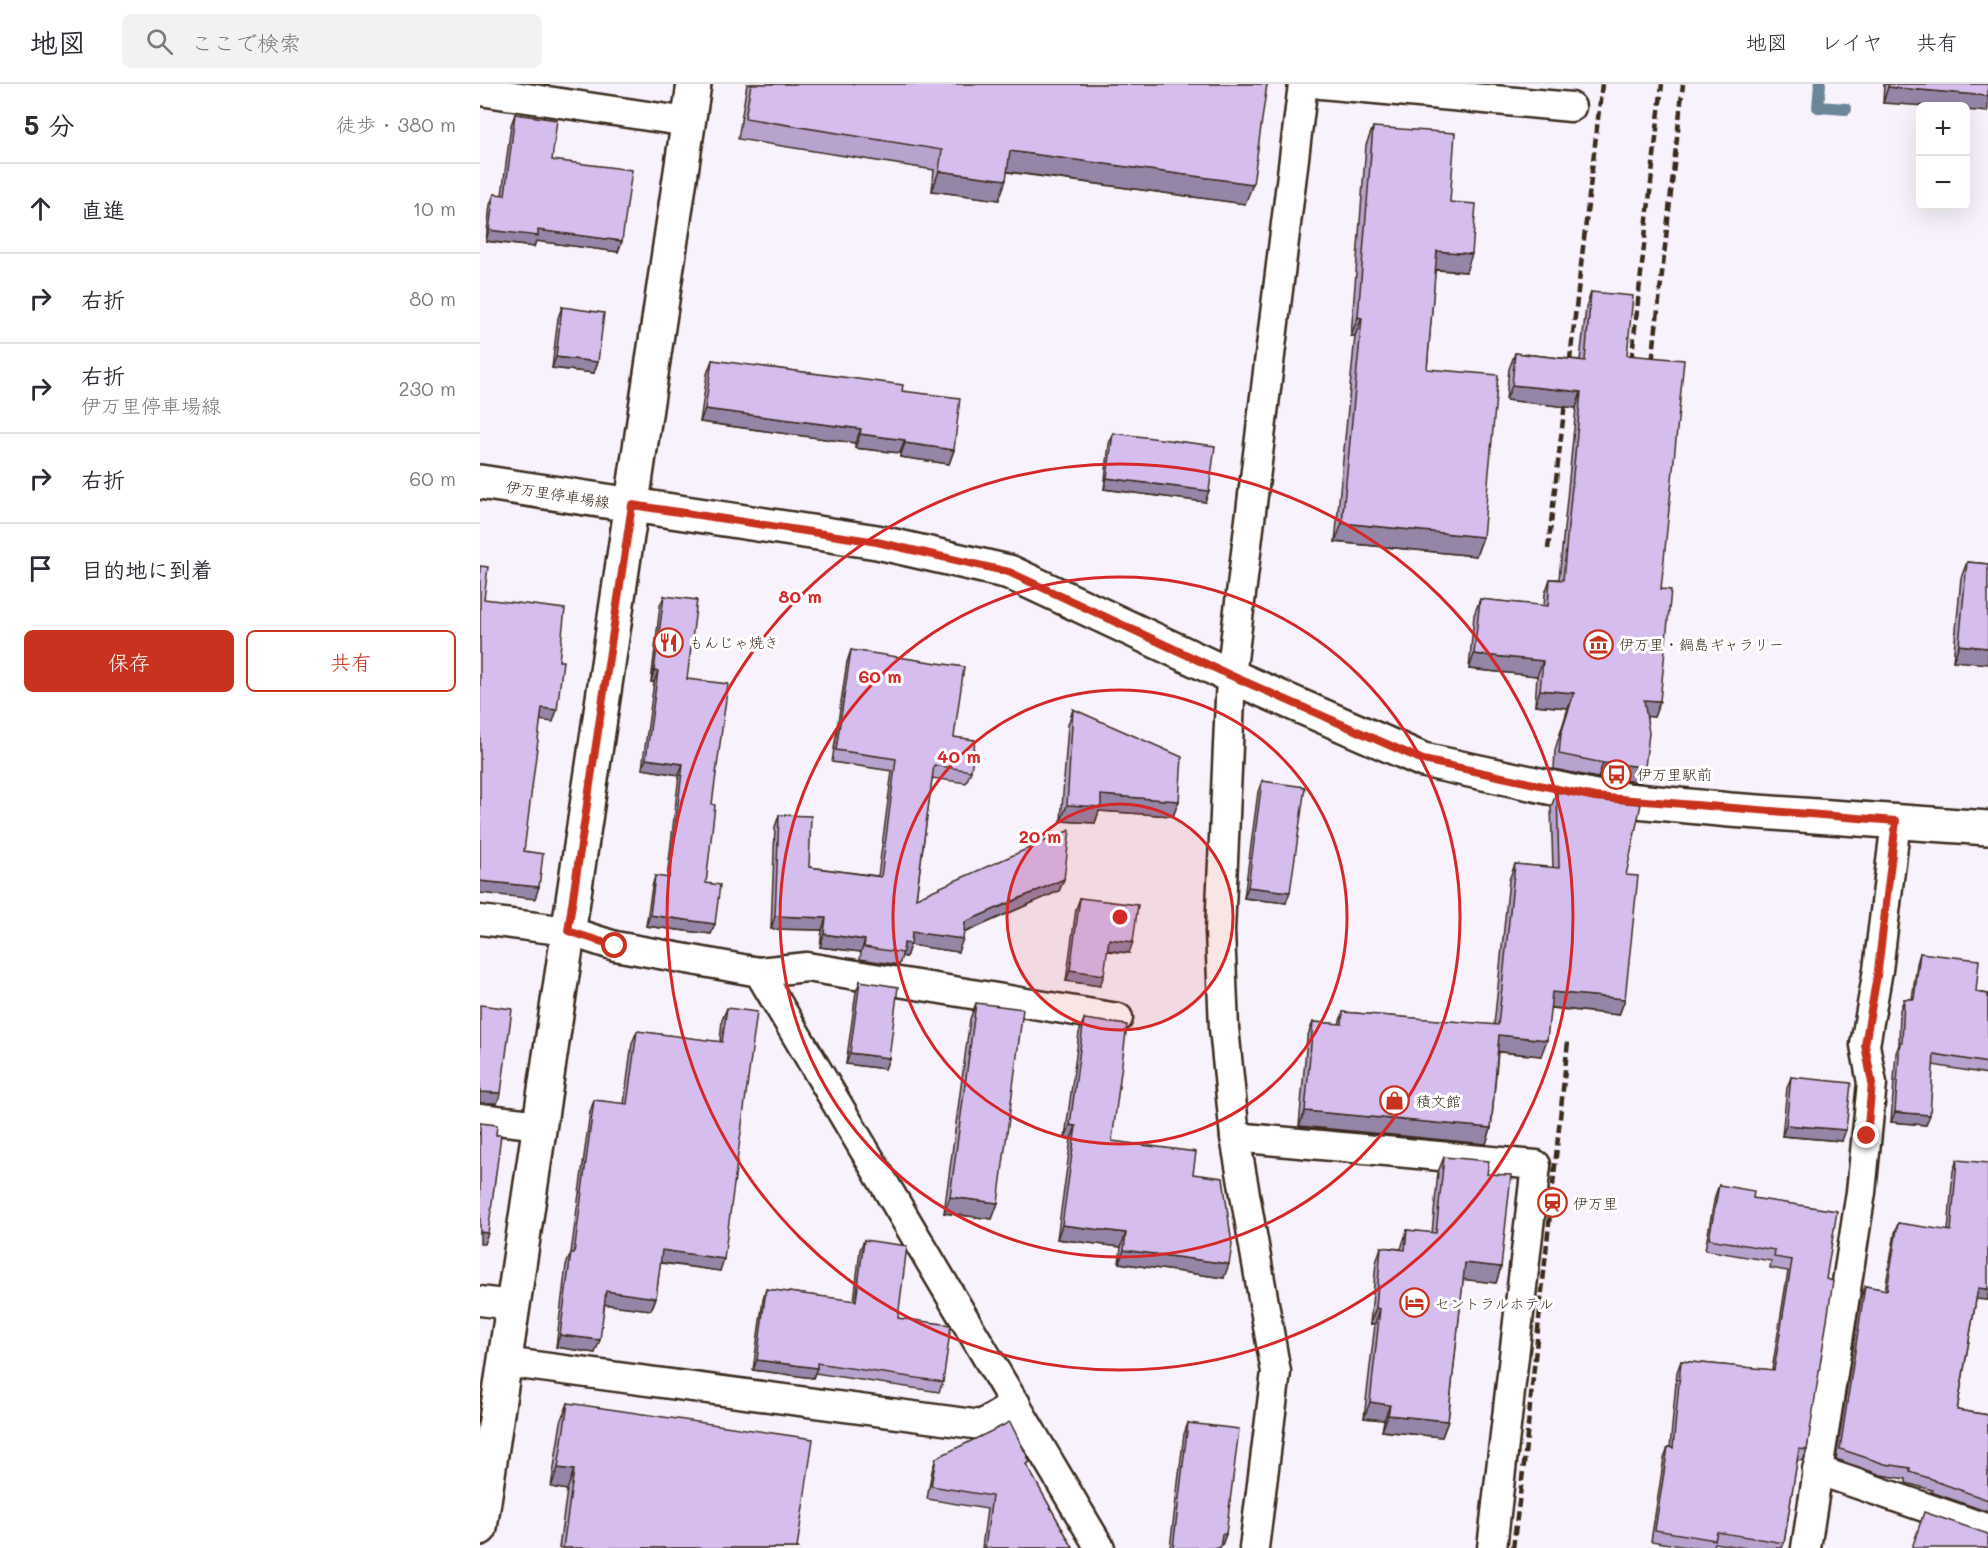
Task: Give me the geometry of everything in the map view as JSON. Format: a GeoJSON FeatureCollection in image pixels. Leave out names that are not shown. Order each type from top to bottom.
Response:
{"type":"FeatureCollection","features":[{"type":"Feature","properties":{"kind":"main road"},"geometry":{"type":"LineString","coordinates":[[480,1528],[694,84]]}},
{"type":"Feature","properties":{"kind":"main road","name":"伊万里停車場線"},"geometry":{"type":"LineString","coordinates":[[480,482],[877,542],[1009,572],[1232,676],[1423,760],[1595,797],[1708,808],[1988,828]]}},
{"type":"Feature","properties":{"kind":"street"},"geometry":{"type":"LineString","coordinates":[[1254,1548],[1276,1372],[1236,1137],[1224,1028],[1220,931],[1232,676],[1303,84]]}},
{"type":"Feature","properties":{"kind":"street"},"geometry":{"type":"LineString","coordinates":[[1321,84],[1571,106]]}},
{"type":"Feature","properties":{"kind":"street"},"geometry":{"type":"LineString","coordinates":[[480,91],[688,122]]}},
{"type":"Feature","properties":{"kind":"street"},"geometry":{"type":"LineString","coordinates":[[1806,1548],[1861,1192],[1872,1083],[1865,1045],[1878,970],[1896,821]]}},
{"type":"Feature","properties":{"kind":"street"},"geometry":{"type":"LineString","coordinates":[[480,920],[568,931],[615,946],[759,972],[807,967],[1118,1018]]}},
{"type":"Feature","properties":{"kind":"street"},"geometry":{"type":"LineString","coordinates":[[759,972],[1100,1548]]}},
{"type":"Feature","properties":{"kind":"street"},"geometry":{"type":"LineString","coordinates":[[480,1118],[540,1125]]}},
{"type":"Feature","properties":{"kind":"street"},"geometry":{"type":"LineString","coordinates":[[1236,1137],[1536,1166],[1492,1548]]}},
{"type":"Feature","properties":{"kind":"street"},"geometry":{"type":"LineString","coordinates":[[480,1301],[513,1305]]}},
{"type":"Feature","properties":{"kind":"street"},"geometry":{"type":"LineString","coordinates":[[504,1362],[981,1425],[1016,1404]]}},
{"type":"Feature","properties":{"kind":"street"},"geometry":{"type":"LineString","coordinates":[[1817,1470],[1988,1529]]}},
{"type":"Feature","properties":{"kind":"building"},"geometry":{"type":"Polygon","coordinates":[[[751,84],[1267,84],[1253,184],[1010,151],[1006,180],[939,171],[942,150],[745,118],[751,84]]]}},
{"type":"Feature","properties":{"kind":"building"},"geometry":{"type":"Polygon","coordinates":[[[1889,84],[1988,84],[1988,96],[1888,87],[1889,84]]]}},
{"type":"Feature","properties":{"kind":"building"},"geometry":{"type":"Polygon","coordinates":[[[515,114],[557,120],[552,160],[632,170],[622,241],[538,230],[538,236],[489,230],[494,194],[505,195],[515,114]]]}},
{"type":"Feature","properties":{"kind":"building"},"geometry":{"type":"Polygon","coordinates":[[[1373,127],[1455,133],[1450,202],[1476,204],[1472,254],[1437,251],[1427,369],[1498,375],[1483,537],[1342,523],[1362,318],[1358,317],[1373,127]]]}},
{"type":"Feature","properties":{"kind":"building"},"geometry":{"type":"Polygon","coordinates":[[[1591,292],[1633,296],[1627,355],[1684,360],[1661,589],[1671,590],[1660,701],[1644,700],[1649,733],[1645,767],[1603,763],[1559,754],[1561,734],[1574,693],[1540,690],[1543,661],[1474,654],[1480,599],[1548,606],[1550,579],[1563,580],[1581,392],[1512,385],[1515,353],[1585,361],[1591,292]]]}},
{"type":"Feature","properties":{"kind":"building"},"geometry":{"type":"Polygon","coordinates":[[[562,307],[604,313],[598,362],[556,357],[562,307]]]}},
{"type":"Feature","properties":{"kind":"building"},"geometry":{"type":"Polygon","coordinates":[[[712,360],[903,385],[902,391],[960,398],[954,450],[860,434],[861,429],[705,409],[712,360]]]}},
{"type":"Feature","properties":{"kind":"building"},"geometry":{"type":"Polygon","coordinates":[[[1113,433],[1215,446],[1209,491],[1107,478],[1113,433]]]}},
{"type":"Feature","properties":{"kind":"building"},"geometry":{"type":"Polygon","coordinates":[[[1967,562],[1988,564],[1988,648],[1959,645],[1967,562]]]}},
{"type":"Feature","properties":{"kind":"building"},"geometry":{"type":"Polygon","coordinates":[[[480,566],[488,567],[484,599],[565,609],[559,661],[563,661],[557,710],[542,708],[524,851],[543,854],[539,887],[480,881],[480,566]]]}},
{"type":"Feature","properties":{"kind":"building"},"geometry":{"type":"Polygon","coordinates":[[[664,596],[697,600],[687,679],[728,684],[712,804],[715,805],[706,883],[720,885],[715,924],[650,915],[655,876],[669,878],[683,764],[646,759],[658,671],[654,671],[664,596]]]}},
{"type":"Feature","properties":{"kind":"building"},"geometry":{"type":"Polygon","coordinates":[[[851,650],[964,667],[954,737],[975,740],[971,771],[934,765],[916,898],[1070,830],[1064,879],[965,922],[963,939],[912,932],[911,944],[904,943],[903,953],[864,947],[865,940],[824,934],[826,918],[775,916],[779,815],[811,816],[809,867],[881,877],[896,759],[836,750],[851,650]]]}},
{"type":"Feature","properties":{"kind":"building"},"geometry":{"type":"Polygon","coordinates":[[[1073,709],[1182,757],[1179,801],[1101,795],[1101,807],[1067,805],[1073,709]]]}},
{"type":"Feature","properties":{"kind":"building"},"geometry":{"type":"Polygon","coordinates":[[[1262,781],[1305,787],[1290,892],[1248,887],[1262,781]]]}},
{"type":"Feature","properties":{"kind":"building"},"geometry":{"type":"Polygon","coordinates":[[[1557,791],[1599,800],[1641,804],[1626,875],[1638,876],[1625,999],[1552,992],[1547,1040],[1499,1035],[1491,1128],[1305,1111],[1313,1022],[1342,1024],[1343,1012],[1498,1025],[1515,864],[1559,868],[1557,791]]]}},
{"type":"Feature","properties":{"kind":"building"},"geometry":{"type":"Polygon","coordinates":[[[1080,898],[1138,905],[1133,942],[1109,939],[1104,975],[1070,970],[1080,898]]]}},
{"type":"Feature","properties":{"kind":"building"},"geometry":{"type":"Polygon","coordinates":[[[1920,953],[1979,960],[1976,992],[1988,994],[1988,1063],[1934,1054],[1930,1115],[1895,1112],[1904,999],[1914,999],[1920,953]]]}},
{"type":"Feature","properties":{"kind":"building"},"geometry":{"type":"Polygon","coordinates":[[[860,981],[898,987],[889,1058],[850,1053],[860,981]]]}},
{"type":"Feature","properties":{"kind":"building"},"geometry":{"type":"Polygon","coordinates":[[[976,1003],[1023,1009],[998,1203],[950,1197],[976,1003]]]}},
{"type":"Feature","properties":{"kind":"building"},"geometry":{"type":"Polygon","coordinates":[[[480,1005],[512,1009],[501,1093],[480,1092],[480,1005]]]}},
{"type":"Feature","properties":{"kind":"building"},"geometry":{"type":"Polygon","coordinates":[[[727,1008],[757,1012],[724,1259],[662,1250],[656,1298],[606,1291],[600,1340],[560,1335],[571,1253],[574,1253],[594,1100],[627,1104],[637,1031],[722,1042],[727,1008]]]}},
{"type":"Feature","properties":{"kind":"building"},"geometry":{"type":"Polygon","coordinates":[[[1084,1019],[1127,1025],[1112,1141],[1196,1152],[1193,1174],[1223,1178],[1232,1245],[1229,1264],[1124,1250],[1126,1233],[1062,1225],[1076,1126],[1070,1125],[1084,1019]]]}},
{"type":"Feature","properties":{"kind":"building"},"geometry":{"type":"Polygon","coordinates":[[[1791,1077],[1851,1083],[1846,1130],[1786,1125],[1791,1077]]]}},
{"type":"Feature","properties":{"kind":"building"},"geometry":{"type":"Polygon","coordinates":[[[480,1123],[497,1125],[496,1135],[501,1135],[488,1233],[480,1232],[480,1123]]]}},
{"type":"Feature","properties":{"kind":"building","name":"セントラルホテル"},"geometry":{"type":"Polygon","coordinates":[[[1444,1157],[1489,1161],[1487,1174],[1511,1175],[1501,1267],[1465,1263],[1448,1421],[1388,1415],[1390,1405],[1370,1402],[1380,1309],[1376,1308],[1381,1247],[1405,1250],[1407,1230],[1436,1233],[1444,1157]]]}},
{"type":"Feature","properties":{"kind":"building"},"geometry":{"type":"Polygon","coordinates":[[[1957,1160],[1988,1163],[1988,1289],[1978,1288],[1957,1410],[1988,1415],[1988,1500],[1910,1472],[1910,1468],[1885,1464],[1840,1449],[1865,1286],[1887,1290],[1898,1223],[1951,1231],[1957,1160]]]}},
{"type":"Feature","properties":{"kind":"building"},"geometry":{"type":"Polygon","coordinates":[[[1719,1185],[1754,1191],[1753,1198],[1837,1211],[1826,1279],[1833,1281],[1807,1450],[1799,1449],[1784,1543],[1717,1532],[1715,1540],[1655,1530],[1668,1447],[1673,1448],[1681,1361],[1774,1370],[1792,1260],[1774,1257],[1775,1250],[1709,1239],[1719,1185]]]}},
{"type":"Feature","properties":{"kind":"building"},"geometry":{"type":"Polygon","coordinates":[[[864,1240],[907,1246],[898,1318],[951,1325],[943,1382],[817,1363],[817,1368],[757,1360],[766,1289],[856,1301],[864,1240]]]}},
{"type":"Feature","properties":{"kind":"building"},"geometry":{"type":"Polygon","coordinates":[[[568,1403],[813,1439],[797,1548],[563,1548],[574,1470],[558,1468],[568,1403]]]}},
{"type":"Feature","properties":{"kind":"building"},"geometry":{"type":"Polygon","coordinates":[[[1010,1422],[1030,1462],[1026,1464],[1073,1548],[985,1548],[992,1496],[931,1486],[936,1458],[1010,1422]]]}},
{"type":"Feature","properties":{"kind":"building"},"geometry":{"type":"Polygon","coordinates":[[[1188,1423],[1239,1429],[1226,1534],[1222,1534],[1220,1548],[1173,1548],[1188,1423]]]}},
{"type":"Feature","properties":{"kind":"building"},"geometry":{"type":"Polygon","coordinates":[[[1924,1512],[1988,1534],[1988,1548],[1912,1548],[1924,1512]]]}},
{"type":"Feature","properties":{"kind":"waterway"},"geometry":{"type":"LineString","coordinates":[[1820,84],[1818,107],[1846,109]]}},
{"type":"Feature","properties":{"kind":"railway"},"geometry":{"type":"LineString","coordinates":[[1548,549],[1602,84]]}},
{"type":"Feature","properties":{"kind":"railway"},"geometry":{"type":"LineString","coordinates":[[1630,373],[1662,84]]}},
{"type":"Feature","properties":{"kind":"railway"},"geometry":{"type":"LineString","coordinates":[[1651,373],[1683,84]]}},
{"type":"Feature","properties":{"kind":"railway"},"geometry":{"type":"LineString","coordinates":[[1513,1548],[1524,1464],[1568,1041]]}},
{"type":"Feature","properties":{"kind":"place","name":"もんじゃ焼き"},"geometry":{"type":"Point","coordinates":[668,642]}},
{"type":"Feature","properties":{"kind":"place","name":"伊万里・鍋島ギャラリー"},"geometry":{"type":"Point","coordinates":[1598,644]}},
{"type":"Feature","properties":{"kind":"place","name":"伊万里駅前"},"geometry":{"type":"Point","coordinates":[1616,774]}},
{"type":"Feature","properties":{"kind":"place","name":"積文館"},"geometry":{"type":"Point","coordinates":[1395,1101]}},
{"type":"Feature","properties":{"kind":"place","name":"伊万里"},"geometry":{"type":"Point","coordinates":[1552,1203]}},
{"type":"Feature","properties":{"kind":"place","name":"セントラルホテル"},"geometry":{"type":"Point","coordinates":[1414,1303]}},
{"type":"Feature","properties":{"kind":"route"},"geometry":{"type":"LineString","coordinates":[[615,946],[568,931],[632,505],[877,542],[1009,572],[1232,676],[1423,760],[1595,797],[1730,810],[1896,821],[1878,970],[1865,1045],[1872,1083],[1867,1136]]}}]}
